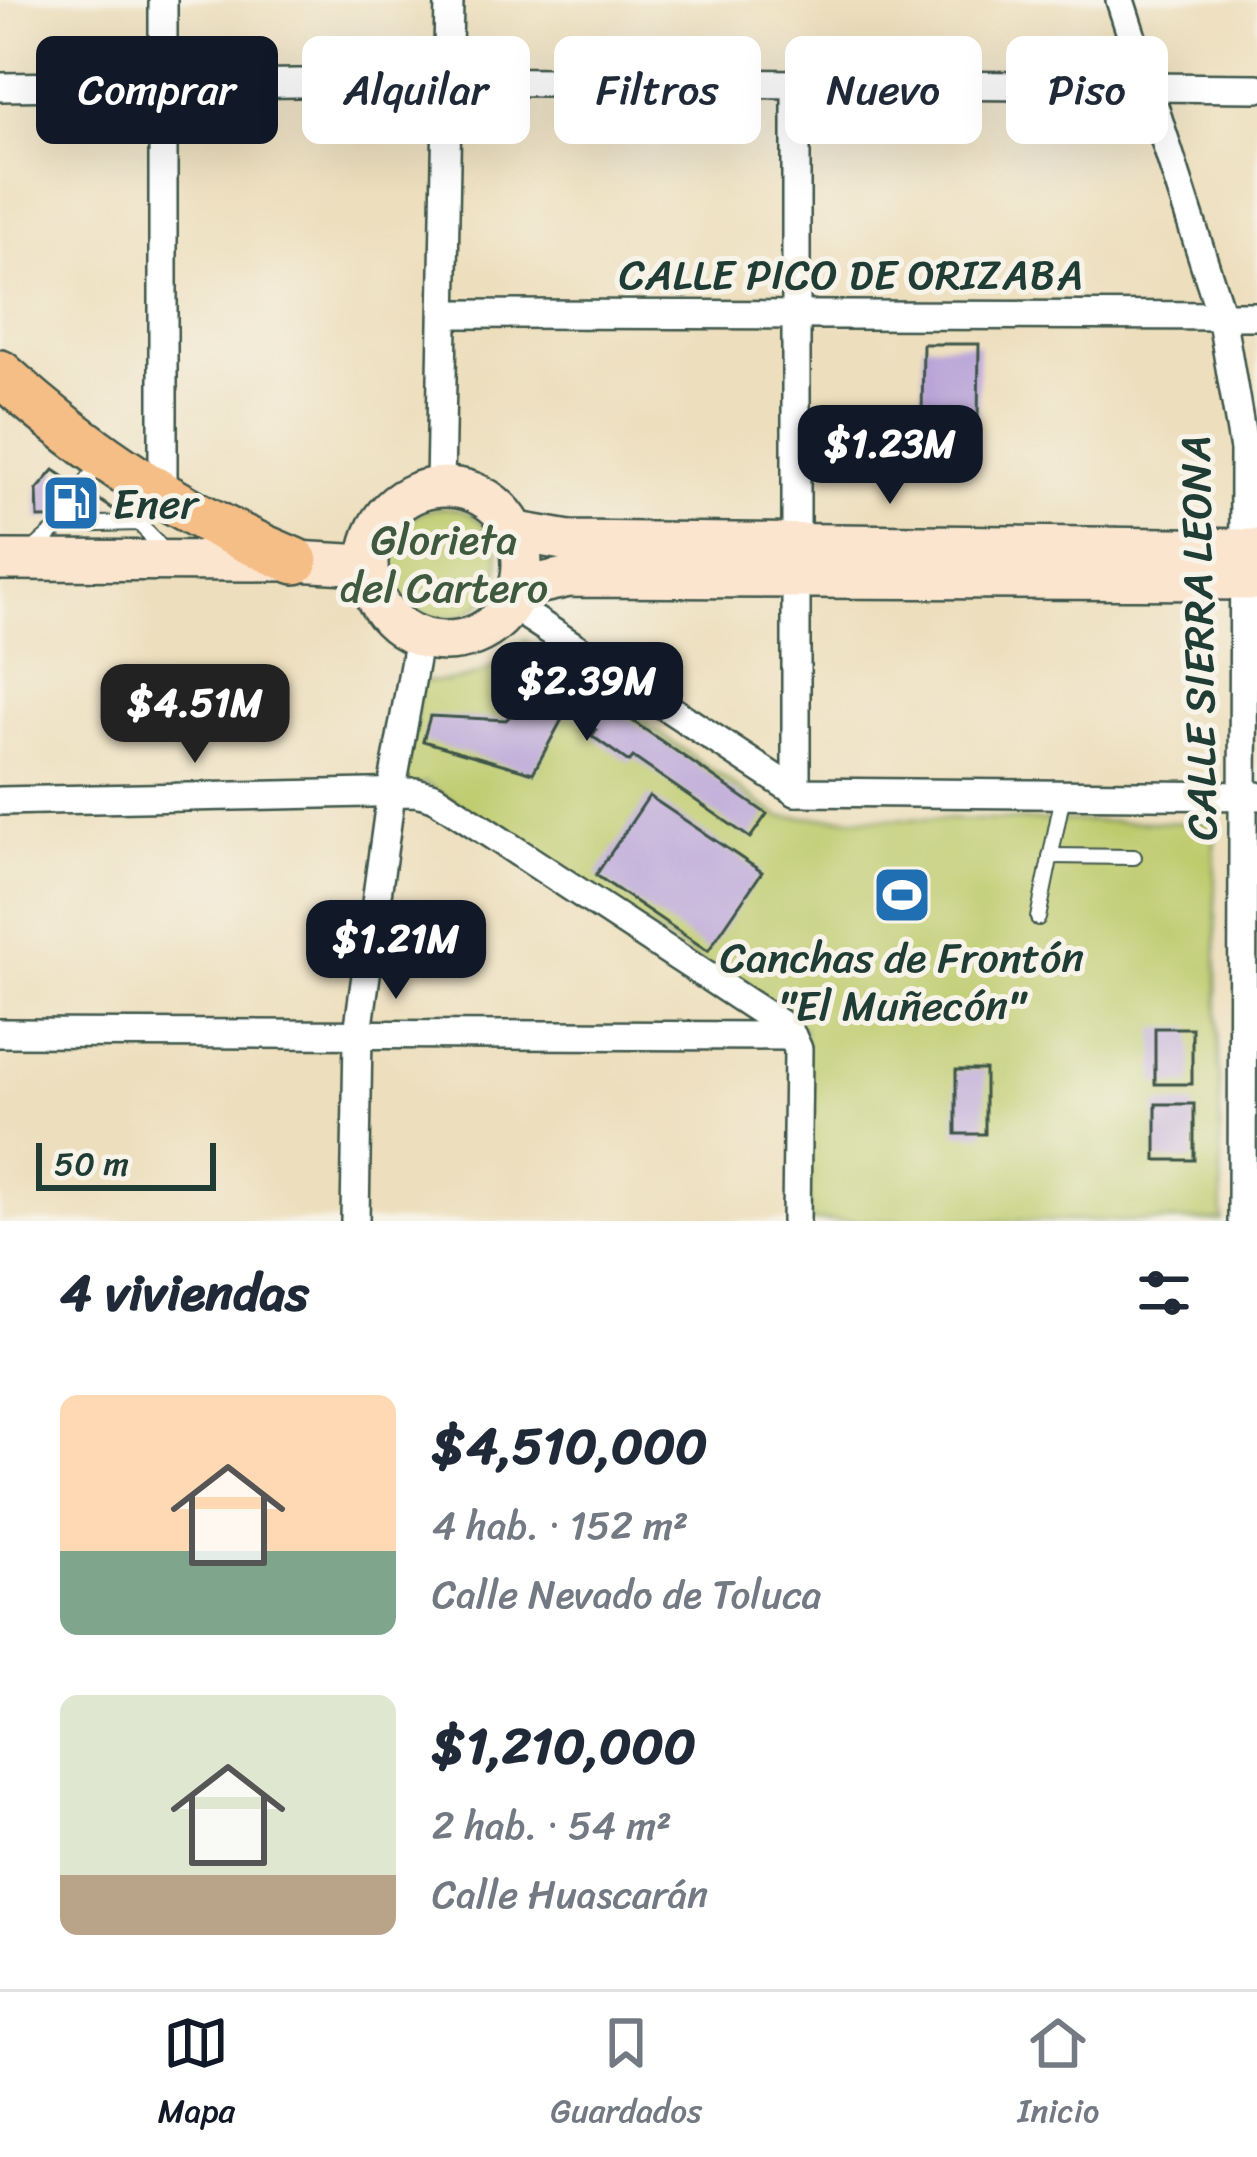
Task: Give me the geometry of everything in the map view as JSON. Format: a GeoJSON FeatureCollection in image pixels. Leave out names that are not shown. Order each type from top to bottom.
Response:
{"type":"FeatureCollection","features":[{"type":"Feature","properties":{"kind":"main road"},"geometry":{"type":"LineString","coordinates":[[1,374],[102,456],[163,498],[222,531],[296,561]]}},
{"type":"Feature","properties":{"kind":"street"},"geometry":{"type":"LineString","coordinates":[[163,0],[163,36]]}},
{"type":"Feature","properties":{"kind":"street"},"geometry":{"type":"LineString","coordinates":[[449,0],[449,36]]}},
{"type":"Feature","properties":{"kind":"street","name":"CALLE SIERRA LEONA"},"geometry":{"type":"LineString","coordinates":[[1120,0],[1130,36]]}},
{"type":"Feature","properties":{"kind":"street"},"geometry":{"type":"LineString","coordinates":[[530,82],[785,84]]}},
{"type":"Feature","properties":{"kind":"street"},"geometry":{"type":"LineString","coordinates":[[0,87],[36,86]]}},
{"type":"Feature","properties":{"kind":"street"},"geometry":{"type":"LineString","coordinates":[[1168,87],[1257,88]]}},
{"type":"Feature","properties":{"kind":"street"},"geometry":{"type":"LineString","coordinates":[[163,144],[163,498]]}},
{"type":"Feature","properties":{"kind":"street"},"geometry":{"type":"LineString","coordinates":[[440,486],[447,144]]}},
{"type":"Feature","properties":{"kind":"street"},"geometry":{"type":"LineString","coordinates":[[796,144],[796,792]]}},
{"type":"Feature","properties":{"kind":"street","name":"CALLE SIERRA LEONA"},"geometry":{"type":"LineString","coordinates":[[1164,144],[1221,315],[1244,450],[1250,564],[1250,796],[1242,1221]]}},
{"type":"Feature","properties":{"kind":"street","name":"CALLE PICO DE ORIZABA"},"geometry":{"type":"LineString","coordinates":[[446,314],[1257,316]]}},
{"type":"Feature","properties":{"kind":"street"},"geometry":{"type":"LineString","coordinates":[[464,488],[486,497],[517,532],[523,569],[515,596],[480,633],[440,641],[419,637],[398,626],[371,588],[370,542],[380,520],[397,502],[417,491],[464,488]]}},
{"type":"Feature","properties":{"kind":"street"},"geometry":{"type":"LineString","coordinates":[[517,532],[796,561]]}},
{"type":"Feature","properties":{"kind":"street"},"geometry":{"type":"LineString","coordinates":[[11,560],[367,565]]}},
{"type":"Feature","properties":{"kind":"street"},"geometry":{"type":"LineString","coordinates":[[515,596],[569,577],[796,561],[1250,564]]}},
{"type":"Feature","properties":{"kind":"street"},"geometry":{"type":"LineString","coordinates":[[515,596],[796,792],[1250,796]]}},
{"type":"Feature","properties":{"kind":"street"},"geometry":{"type":"LineString","coordinates":[[356,1221],[358,1033],[419,637]]}},
{"type":"Feature","properties":{"kind":"street"},"geometry":{"type":"LineString","coordinates":[[0,800],[424,792],[434,797],[792,1036],[798,1049],[796,1221]]}},
{"type":"Feature","properties":{"kind":"street"},"geometry":{"type":"LineString","coordinates":[[0,1034],[792,1036]]}},
{"type":"Feature","properties":{"kind":"lane"},"geometry":{"type":"LineString","coordinates":[[11,560],[61,525],[102,456]]}},
{"type":"Feature","properties":{"kind":"lane"},"geometry":{"type":"LineString","coordinates":[[61,525],[139,523],[172,560]]}},
{"type":"Feature","properties":{"kind":"lane"},"geometry":{"type":"LineString","coordinates":[[1038,918],[1063,795]]}},
{"type":"Feature","properties":{"kind":"lane"},"geometry":{"type":"LineString","coordinates":[[1051,856],[1134,857]]}},
{"type":"Feature","properties":{"kind":"green space","name":"Glorieta del Cartero"},"geometry":{"type":"Polygon","coordinates":[[[444,508],[465,512],[483,524],[495,542],[499,563],[495,584],[483,602],[465,614],[444,618],[423,614],[405,602],[393,584],[389,563],[393,542],[405,524],[423,512],[444,508]]]}},
{"type":"Feature","properties":{"kind":"green space"},"geometry":{"type":"Polygon","coordinates":[[[525,640],[780,817],[1214,823],[1222,1221],[809,1221],[804,1028],[425,783],[402,790],[422,681],[452,681],[479,674],[525,640]]]}},
{"type":"Feature","properties":{"kind":"building"},"geometry":{"type":"Polygon","coordinates":[[[923,344],[979,344],[978,422],[922,422],[923,344]]]}},
{"type":"Feature","properties":{"kind":"building","name":"Ener"},"geometry":{"type":"Polygon","coordinates":[[[54,470],[125,517],[38,518],[37,490],[54,470]]]}},
{"type":"Feature","properties":{"kind":"building"},"geometry":{"type":"Polygon","coordinates":[[[561,664],[583,679],[572,701],[582,686],[767,814],[750,838],[633,757],[629,762],[592,736],[596,730],[567,710],[533,773],[423,741],[430,716],[506,720],[561,664]]]}},
{"type":"Feature","properties":{"kind":"building"},"geometry":{"type":"Polygon","coordinates":[[[649,796],[762,872],[708,951],[596,875],[649,796]]]}},
{"type":"Feature","properties":{"kind":"building"},"geometry":{"type":"Polygon","coordinates":[[[1155,1028],[1192,1028],[1192,1084],[1155,1084],[1155,1028]]]}},
{"type":"Feature","properties":{"kind":"building"},"geometry":{"type":"Polygon","coordinates":[[[956,1070],[985,1070],[985,1134],[956,1134],[956,1070]]]}},
{"type":"Feature","properties":{"kind":"building"},"geometry":{"type":"Polygon","coordinates":[[[1156,1104],[1194,1104],[1194,1160],[1156,1160],[1156,1104]]]}},
{"type":"Feature","properties":{"kind":"place","name":"Ener"},"geometry":{"type":"Point","coordinates":[71,503]}},
{"type":"Feature","properties":{"kind":"place","name":"Canchas de Frontón \"El Muñecón\""},"geometry":{"type":"Point","coordinates":[902,895]}}]}
